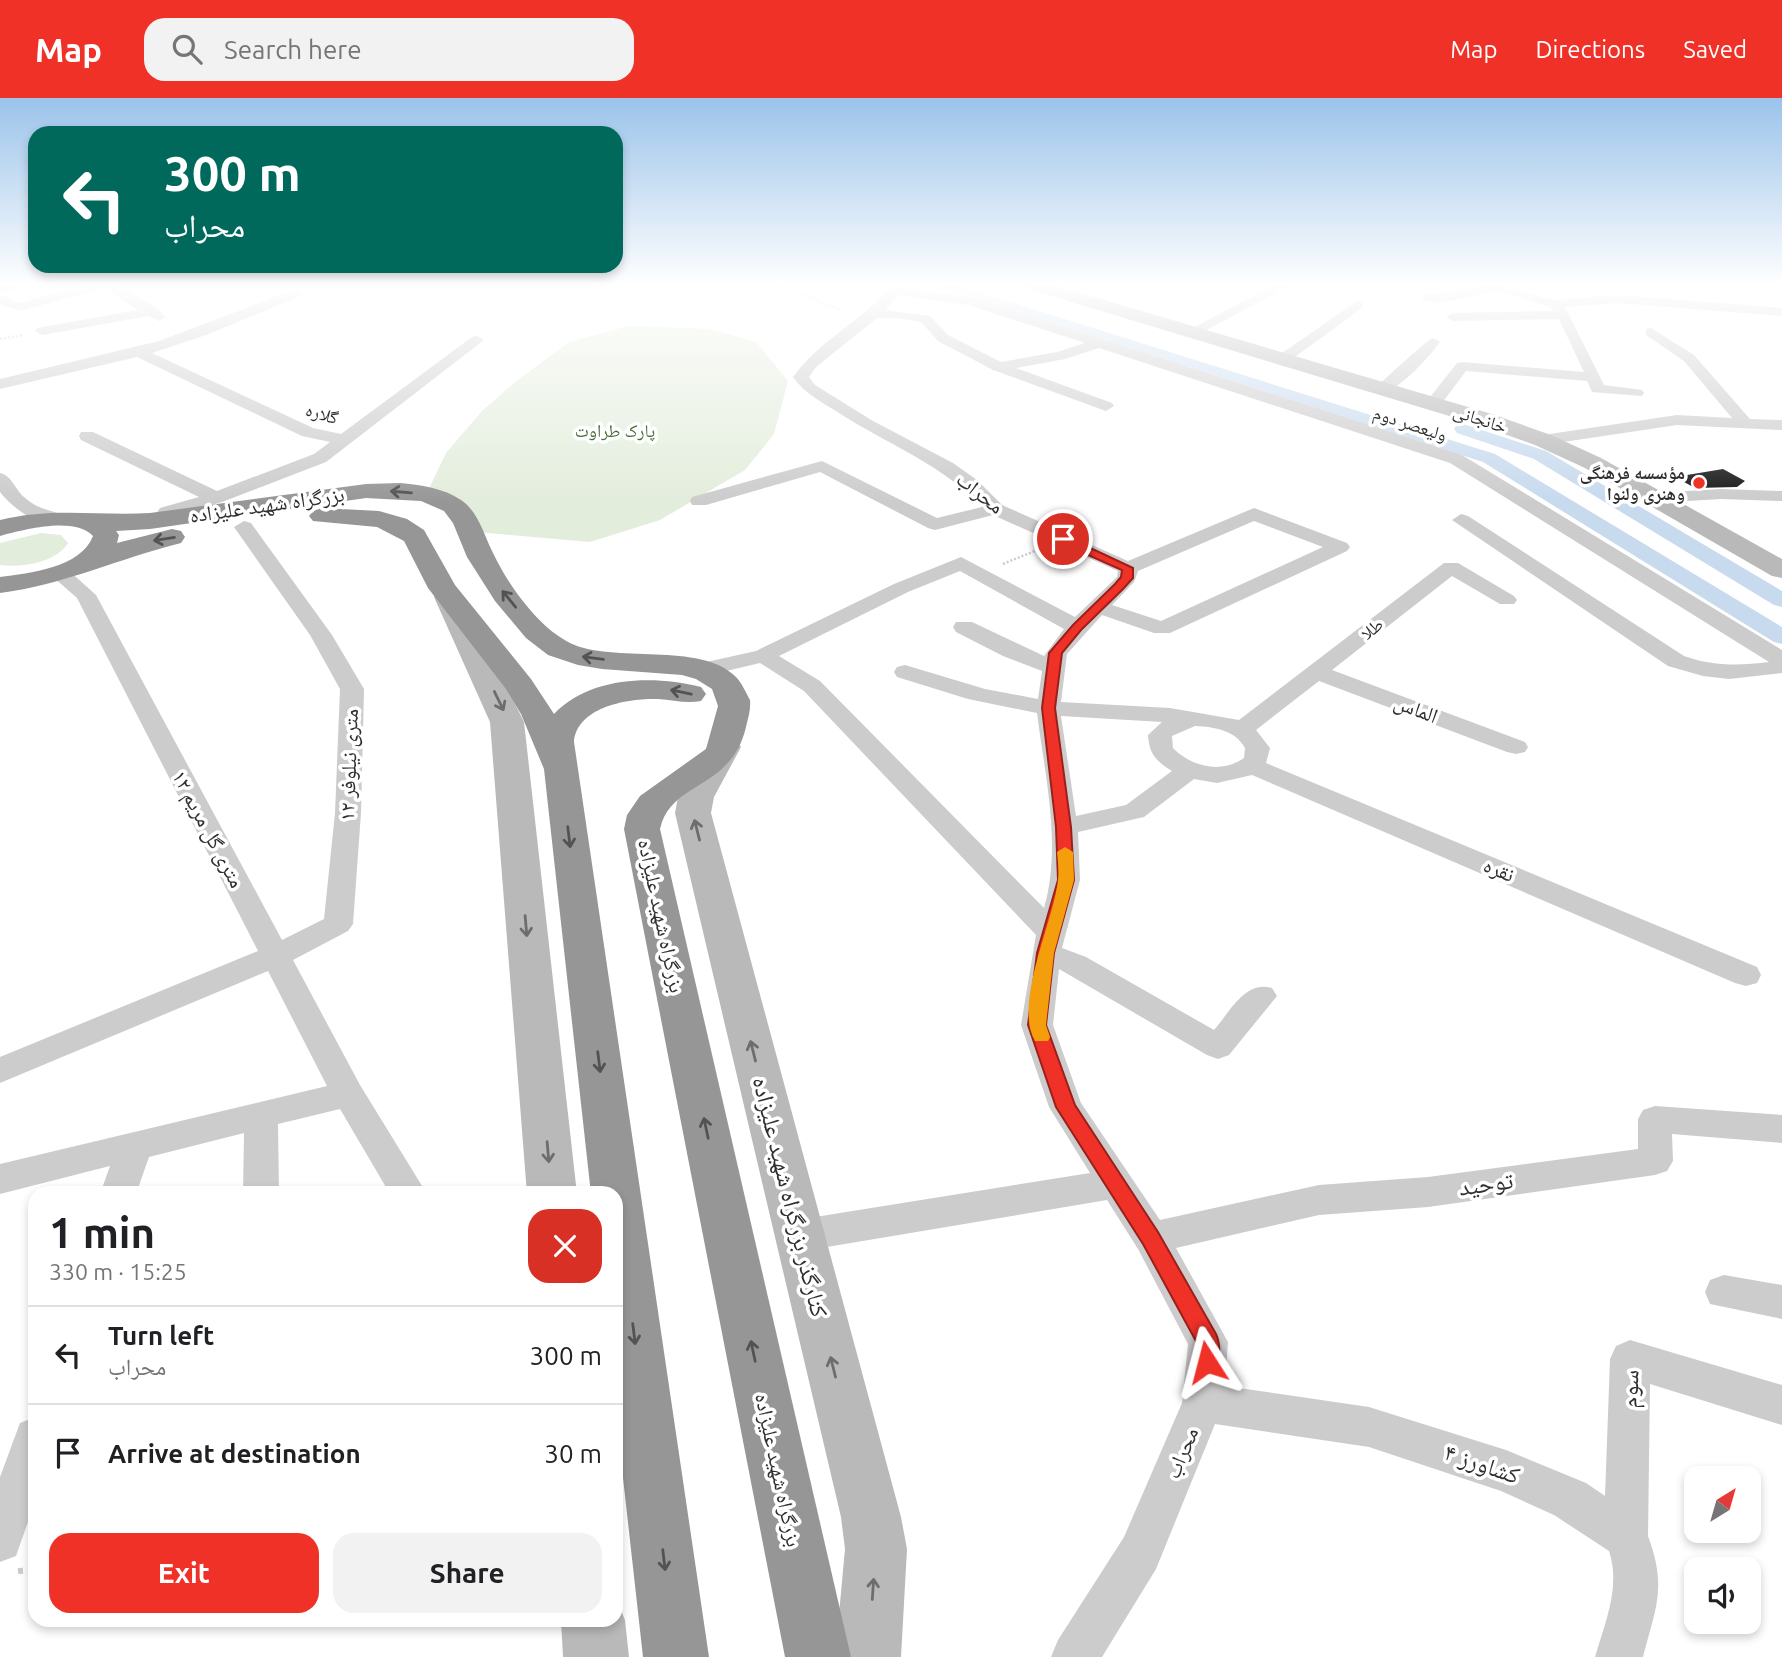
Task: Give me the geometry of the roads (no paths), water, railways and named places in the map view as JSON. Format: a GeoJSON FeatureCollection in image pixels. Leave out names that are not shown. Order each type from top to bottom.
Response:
{"type":"FeatureCollection","features":[{"type":"Feature","properties":{"kind":"highway","name":"بزرگراه شهید علیزاده"},"geometry":{"type":"LineString","coordinates":[[0,528],[68,519],[112,523],[160,520],[361,492],[395,491],[429,496],[457,510],[494,580],[524,616],[557,648],[586,658],[701,670],[721,680],[732,692],[735,706],[726,740],[707,766],[656,800],[644,818],[642,830],[818,1657]]}},
{"type":"Feature","properties":{"kind":"highway","name":"بزرگراه شهید علیزاده"},"geometry":{"type":"LineString","coordinates":[[56,573],[145,542],[311,517],[357,516],[398,525],[410,532],[419,542],[433,574],[447,596],[520,685],[537,714],[561,769],[615,1186]]}},
{"type":"Feature","properties":{"kind":"highway"},"geometry":{"type":"LineString","coordinates":[[0,585],[56,573],[94,555],[106,541],[102,528],[68,519]]}},
{"type":"Feature","properties":{"kind":"highway"},"geometry":{"type":"LineString","coordinates":[[561,769],[557,743],[564,723],[584,706],[620,693],[659,689],[695,696],[720,711],[726,722],[726,740]]}},
{"type":"Feature","properties":{"kind":"highway","name":"بزرگراه شهید علیزاده"},"geometry":{"type":"LineString","coordinates":[[623,1247],[677,1657]]}},
{"type":"Feature","properties":{"kind":"main road","name":"خانجانی"},"geometry":{"type":"LineString","coordinates":[[1279,358],[1543,440],[1593,463],[1782,570]]}},
{"type":"Feature","properties":{"kind":"main road"},"geometry":{"type":"LineString","coordinates":[[0,592],[56,573]]}},
{"type":"Feature","properties":{"kind":"main road"},"geometry":{"type":"LineString","coordinates":[[447,596],[507,722],[551,1186]]}},
{"type":"Feature","properties":{"kind":"main road","name":"کنارگذر بزرگراه شهید علیزاده"},"geometry":{"type":"LineString","coordinates":[[726,740],[696,797],[693,813],[871,1517],[876,1549],[868,1657]]}},
{"type":"Feature","properties":{"kind":"main road"},"geometry":{"type":"LineString","coordinates":[[594,1627],[596,1657]]}},
{"type":"Feature","properties":{"kind":"street"},"geometry":{"type":"LineString","coordinates":[[0,384],[117,358]]}},
{"type":"Feature","properties":{"kind":"street","name":"گلاره"},"geometry":{"type":"LineString","coordinates":[[151,358],[308,432],[343,440]]}},
{"type":"Feature","properties":{"kind":"street"},"geometry":{"type":"LineString","coordinates":[[160,520],[167,512],[216,498],[320,458],[453,358]]}},
{"type":"Feature","properties":{"kind":"street","name":"محراب"},"geometry":{"type":"LineString","coordinates":[[818,358],[801,377],[810,388],[867,424],[947,467],[971,484],[995,509],[1128,568],[1127,578],[1077,627],[1056,653],[1048,708],[1064,827],[1066,880],[1048,943],[1037,1025],[1066,1107],[1151,1238],[1208,1342],[1203,1403],[1140,1553],[1075,1657]]}},
{"type":"Feature","properties":{"kind":"street"},"geometry":{"type":"LineString","coordinates":[[980,358],[998,367],[1106,406]]}},
{"type":"Feature","properties":{"kind":"street"},"geometry":{"type":"LineString","coordinates":[[998,367],[1050,358]]}},
{"type":"Feature","properties":{"kind":"street","name":"ولیعصر دوم"},"geometry":{"type":"LineString","coordinates":[[1144,358],[1456,459],[1782,660]]}},
{"type":"Feature","properties":{"kind":"street"},"geometry":{"type":"LineString","coordinates":[[1382,389],[1420,358]]}},
{"type":"Feature","properties":{"kind":"street"},"geometry":{"type":"LineString","coordinates":[[1584,358],[1597,389],[1636,393]]}},
{"type":"Feature","properties":{"kind":"street"},"geometry":{"type":"LineString","coordinates":[[1689,358],[1745,423]]}},
{"type":"Feature","properties":{"kind":"street"},"geometry":{"type":"LineString","coordinates":[[1433,404],[1462,366],[1594,377]]}},
{"type":"Feature","properties":{"kind":"street"},"geometry":{"type":"LineString","coordinates":[[1543,440],[1677,420],[1782,425]]}},
{"type":"Feature","properties":{"kind":"street"},"geometry":{"type":"LineString","coordinates":[[87,436],[216,498]]}},
{"type":"Feature","properties":{"kind":"street"},"geometry":{"type":"LineString","coordinates":[[699,502],[822,466],[935,524],[995,509]]}},
{"type":"Feature","properties":{"kind":"street"},"geometry":{"type":"LineString","coordinates":[[0,478],[12,497],[22,506],[44,517],[68,519]]}},
{"type":"Feature","properties":{"kind":"street"},"geometry":{"type":"LineString","coordinates":[[1654,498],[1721,494],[1782,496]]}},
{"type":"Feature","properties":{"kind":"street"},"geometry":{"type":"LineString","coordinates":[[1098,607],[1162,628],[1340,547],[1254,514],[1128,568]]}},
{"type":"Feature","properties":{"kind":"street"},"geometry":{"type":"LineString","coordinates":[[1461,520],[1676,661],[1700,671],[1719,673],[1744,674],[1782,666]]}},
{"type":"Feature","properties":{"kind":"street","name":"۱۲ متری نیلوفر"},"geometry":{"type":"LineString","coordinates":[[244,527],[321,635],[352,689],[348,813],[338,924],[275,956]]}},
{"type":"Feature","properties":{"kind":"street"},"geometry":{"type":"LineString","coordinates":[[701,670],[763,656],[901,588],[961,563],[1077,627]]}},
{"type":"Feature","properties":{"kind":"street","name":"طلا"},"geometry":{"type":"LineString","coordinates":[[1241,730],[1451,568],[1507,600]]}},
{"type":"Feature","properties":{"kind":"street","name":"۱۲ متری گل مریم"},"geometry":{"type":"LineString","coordinates":[[56,573],[86,595],[348,1094],[404,1186]]}},
{"type":"Feature","properties":{"kind":"street"},"geometry":{"type":"LineString","coordinates":[[964,627],[1011,651],[1054,668]]}},
{"type":"Feature","properties":{"kind":"street"},"geometry":{"type":"LineString","coordinates":[[763,656],[812,686],[1048,943],[1075,964],[1218,1047],[1261,996]]}},
{"type":"Feature","properties":{"kind":"street"},"geometry":{"type":"LineString","coordinates":[[905,672],[976,696],[1048,708],[1172,714],[1210,720],[1241,730],[1250,737],[1258,751],[1251,765],[1224,774],[1189,770],[1167,758],[1161,750],[1160,736],[1167,728],[1179,722],[1210,720]]}},
{"type":"Feature","properties":{"kind":"street","name":"الماس"},"geometry":{"type":"LineString","coordinates":[[1316,672],[1516,747]]}},
{"type":"Feature","properties":{"kind":"street","name":"نقره"},"geometry":{"type":"LineString","coordinates":[[1251,765],[1746,975]]}},
{"type":"Feature","properties":{"kind":"street"},"geometry":{"type":"LineString","coordinates":[[1064,827],[1135,811],[1189,770]]}},
{"type":"Feature","properties":{"kind":"street"},"geometry":{"type":"LineString","coordinates":[[0,1070],[275,956]]}},
{"type":"Feature","properties":{"kind":"street"},"geometry":{"type":"LineString","coordinates":[[0,1179],[348,1094]]}},
{"type":"Feature","properties":{"kind":"street"},"geometry":{"type":"LineString","coordinates":[[261,1115],[261,1186]]}},
{"type":"Feature","properties":{"kind":"street","name":"توحید"},"geometry":{"type":"LineString","coordinates":[[1151,1238],[1319,1200],[1428,1192],[1655,1161],[1655,1119],[1782,1129]]}},
{"type":"Feature","properties":{"kind":"street"},"geometry":{"type":"LineString","coordinates":[[121,1186],[135,1145]]}},
{"type":"Feature","properties":{"kind":"street"},"geometry":{"type":"LineString","coordinates":[[815,1233],[1116,1184]]}},
{"type":"Feature","properties":{"kind":"street"},"geometry":{"type":"LineString","coordinates":[[1724,1292],[1782,1303]]}},
{"type":"Feature","properties":{"kind":"street","name":"سوم"},"geometry":{"type":"LineString","coordinates":[[1626,1536],[1630,1359],[1782,1405]]}},
{"type":"Feature","properties":{"kind":"street","name":"کشاورز ۴"},"geometry":{"type":"LineString","coordinates":[[1203,1403],[1369,1427],[1506,1471],[1570,1499],[1626,1536]]}},
{"type":"Feature","properties":{"kind":"street"},"geometry":{"type":"LineString","coordinates":[[0,1540],[28,1458]]}},
{"type":"Feature","properties":{"kind":"street"},"geometry":{"type":"LineString","coordinates":[[1619,1657],[1637,1591],[1634,1559],[1626,1536]]}},
{"type":"Feature","properties":{"kind":"waterway"},"geometry":{"type":"LineString","coordinates":[[1172,358],[1489,458],[1782,637]]}},
{"type":"Feature","properties":{"kind":"waterway"},"geometry":{"type":"LineString","coordinates":[[1463,429],[1540,455],[1782,600]]}},
{"type":"Feature","properties":{"kind":"place","name":"مؤسسه فرهنگی وهنری ولنوا"},"geometry":{"type":"Point","coordinates":[1699,483]}},
{"type":"Feature","properties":{"kind":"park label","name":"پارک طراوت"},"geometry":{"type":"Point","coordinates":[615,431]}}]}
